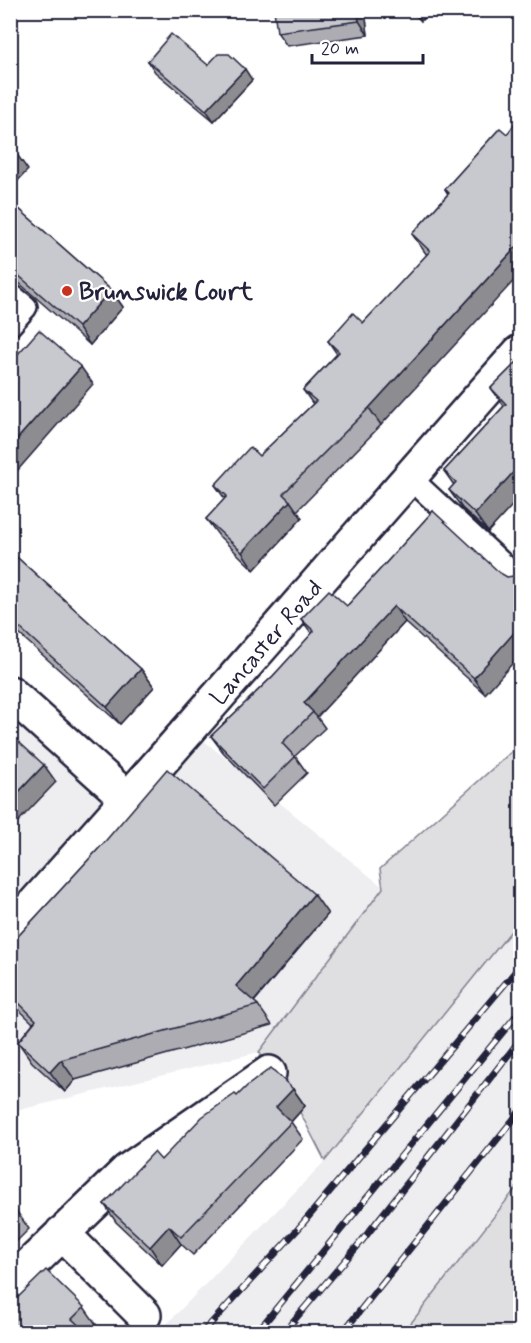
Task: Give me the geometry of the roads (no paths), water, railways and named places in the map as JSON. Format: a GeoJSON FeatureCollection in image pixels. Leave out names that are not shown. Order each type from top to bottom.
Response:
{"type":"FeatureCollection","features":[{"type":"Feature","properties":{"kind":"street","name":"Lancaster Road"},"geometry":{"type":"LineString","coordinates":[[10,931],[129,800],[520,352]]}},
{"type":"Feature","properties":{"kind":"street"},"geometry":{"type":"LineString","coordinates":[[10,693],[129,800]]}},
{"type":"Feature","properties":{"kind":"street"},"geometry":{"type":"LineString","coordinates":[[10,1284],[127,1171],[269,1072]]}},
{"type":"Feature","properties":{"kind":"street"},"geometry":{"type":"LineString","coordinates":[[62,1233],[144,1315]]}},
{"type":"Feature","properties":{"kind":"lane"},"geometry":{"type":"LineString","coordinates":[[10,294],[26,307],[10,325]]}},
{"type":"Feature","properties":{"kind":"lane"},"geometry":{"type":"LineString","coordinates":[[409,477],[520,580]]}},
{"type":"Feature","properties":{"kind":"railway"},"geometry":{"type":"LineString","coordinates":[[203,1332],[298,1229],[520,966]]}},
{"type":"Feature","properties":{"kind":"railway"},"geometry":{"type":"LineString","coordinates":[[257,1332],[520,1011]]}},
{"type":"Feature","properties":{"kind":"railway"},"geometry":{"type":"LineString","coordinates":[[284,1332],[361,1242],[520,1040]]}},
{"type":"Feature","properties":{"kind":"railway"},"geometry":{"type":"LineString","coordinates":[[343,1332],[520,1111]]}},
{"type":"Feature","properties":{"kind":"place","name":"Brunswick Court"},"geometry":{"type":"Point","coordinates":[67,291]}}]}
